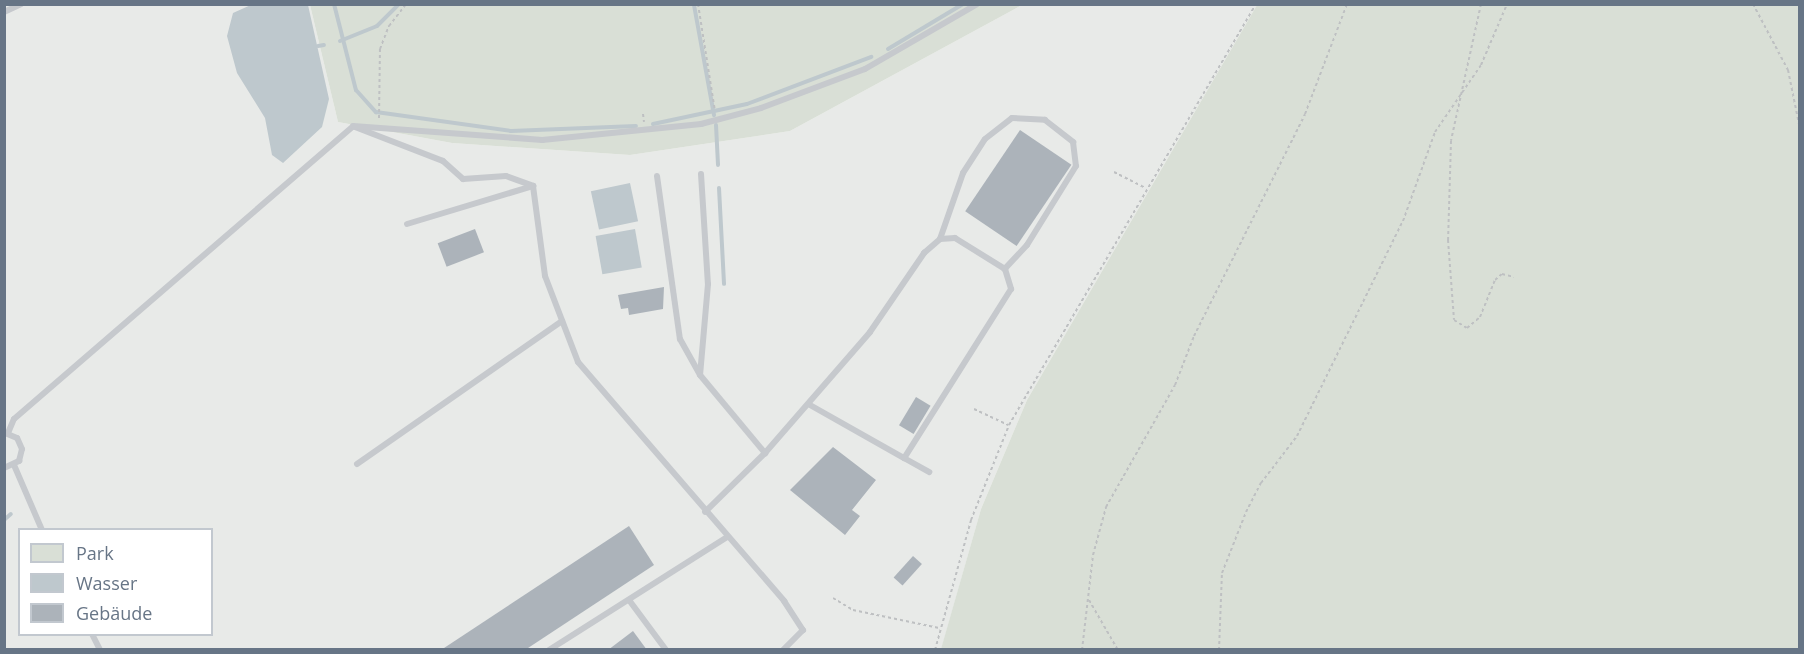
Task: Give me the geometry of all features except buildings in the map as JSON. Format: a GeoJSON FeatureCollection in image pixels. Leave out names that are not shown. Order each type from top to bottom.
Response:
{"type":"FeatureCollection","features":[{"type":"Feature","properties":{"kind":"lane"},"geometry":{"type":"LineString","coordinates":[[4,12],[21,4]]}},
{"type":"Feature","properties":{"kind":"lane"},"geometry":{"type":"LineString","coordinates":[[41,528],[15,465],[22,449],[6,433],[14,419],[353,126],[380,126],[543,140],[645,134],[716,120],[865,69],[977,4]]}},
{"type":"Feature","properties":{"kind":"lane"},"geometry":{"type":"LineString","coordinates":[[705,512],[810,405],[940,239],[963,173],[985,139],[1012,118],[1045,120],[1073,142],[1076,166],[1027,244],[1005,269]]}},
{"type":"Feature","properties":{"kind":"lane"},"geometry":{"type":"LineString","coordinates":[[353,126],[443,161],[463,179],[506,176],[533,186]]}},
{"type":"Feature","properties":{"kind":"lane"},"geometry":{"type":"LineString","coordinates":[[700,375],[708,284],[701,174]]}},
{"type":"Feature","properties":{"kind":"lane"},"geometry":{"type":"LineString","coordinates":[[657,176],[676,321],[700,375],[765,453]]}},
{"type":"Feature","properties":{"kind":"lane"},"geometry":{"type":"LineString","coordinates":[[407,224],[533,186]]}},
{"type":"Feature","properties":{"kind":"lane"},"geometry":{"type":"LineString","coordinates":[[533,186],[545,276],[578,362],[803,630],[783,650]]}},
{"type":"Feature","properties":{"kind":"lane"},"geometry":{"type":"LineString","coordinates":[[904,458],[1011,289],[1005,269],[955,238],[940,239]]}},
{"type":"Feature","properties":{"kind":"lane"},"geometry":{"type":"LineString","coordinates":[[357,464],[562,321]]}},
{"type":"Feature","properties":{"kind":"lane"},"geometry":{"type":"LineString","coordinates":[[810,405],[929,472]]}},
{"type":"Feature","properties":{"kind":"lane"},"geometry":{"type":"LineString","coordinates":[[4,468],[15,465]]}},
{"type":"Feature","properties":{"kind":"lane"},"geometry":{"type":"LineString","coordinates":[[549,650],[727,537]]}},
{"type":"Feature","properties":{"kind":"lane"},"geometry":{"type":"LineString","coordinates":[[629,600],[666,650]]}},
{"type":"Feature","properties":{"kind":"lane"},"geometry":{"type":"LineString","coordinates":[[93,636],[100,650]]}},
{"type":"Feature","properties":{"kind":"path"},"geometry":{"type":"LineString","coordinates":[[380,126],[380,49],[389,26],[406,4]]}},
{"type":"Feature","properties":{"kind":"path"},"geometry":{"type":"LineString","coordinates":[[698,4],[716,120]]}},
{"type":"Feature","properties":{"kind":"path"},"geometry":{"type":"LineString","coordinates":[[935,650],[939,628],[971,520],[1010,426],[1145,187],[1256,4]]}},
{"type":"Feature","properties":{"kind":"path"},"geometry":{"type":"LineString","coordinates":[[1082,650],[1106,507],[1174,386],[1194,336],[1305,114],[1347,4]]}},
{"type":"Feature","properties":{"kind":"path"},"geometry":{"type":"LineString","coordinates":[[1480,4],[1451,141],[1448,240],[1454,320],[1467,328],[1480,317],[1495,280],[1502,274],[1514,277]]}},
{"type":"Feature","properties":{"kind":"path"},"geometry":{"type":"LineString","coordinates":[[1219,650],[1222,573],[1246,512],[1261,483],[1297,436],[1403,221],[1435,132],[1481,65],[1507,4]]}},
{"type":"Feature","properties":{"kind":"path"},"geometry":{"type":"LineString","coordinates":[[1753,4],[1788,70],[1800,129]]}},
{"type":"Feature","properties":{"kind":"path"},"geometry":{"type":"LineString","coordinates":[[1114,172],[1145,187]]}},
{"type":"Feature","properties":{"kind":"path"},"geometry":{"type":"LineString","coordinates":[[974,409],[1010,426]]}},
{"type":"Feature","properties":{"kind":"path"},"geometry":{"type":"LineString","coordinates":[[833,598],[853,610],[939,628]]}},
{"type":"Feature","properties":{"kind":"path"},"geometry":{"type":"LineString","coordinates":[[1089,600],[1118,650]]}},
{"type":"Feature","properties":{"kind":"shaded area"},"geometry":{"type":"Polygon","coordinates":[[[4,5],[310,5],[338,122],[452,143],[630,155],[790,131],[1022,5],[1257,5],[1027,400],[981,509],[941,650],[5,649],[4,5]]]}},
{"type":"Feature","properties":{"kind":"green space"},"geometry":{"type":"Polygon","coordinates":[[[310,5],[1022,5],[790,131],[630,155],[452,143],[338,122],[310,5]]]}},
{"type":"Feature","properties":{"kind":"green space"},"geometry":{"type":"Polygon","coordinates":[[[1257,5],[1799,5],[1799,649],[941,649],[981,509],[1027,400],[1257,5]]]}},
{"type":"Feature","properties":{"kind":"water"},"geometry":{"type":"Polygon","coordinates":[[[253,4],[308,5],[329,99],[322,127],[283,163],[272,155],[265,118],[237,73],[227,36],[233,13],[253,4]]]}},
{"type":"Feature","properties":{"kind":"water"},"geometry":{"type":"Polygon","coordinates":[[[630,183],[638,221],[599,229],[591,191],[630,183]]]}},
{"type":"Feature","properties":{"kind":"water"},"geometry":{"type":"Polygon","coordinates":[[[635,229],[642,267],[602,274],[596,236],[635,229]]]}},
{"type":"Feature","properties":{"kind":"waterway"},"geometry":{"type":"LineString","coordinates":[[334,4],[356,90],[376,112],[511,131],[636,126]]}},
{"type":"Feature","properties":{"kind":"waterway"},"geometry":{"type":"LineString","coordinates":[[340,41],[377,26],[399,4]]}},
{"type":"Feature","properties":{"kind":"waterway"},"geometry":{"type":"LineString","coordinates":[[888,49],[963,4]]}},
{"type":"Feature","properties":{"kind":"waterway"},"geometry":{"type":"LineString","coordinates":[[694,5],[714,115]]}},
{"type":"Feature","properties":{"kind":"waterway"},"geometry":{"type":"LineString","coordinates":[[318,46],[324,45]]}},
{"type":"Feature","properties":{"kind":"waterway"},"geometry":{"type":"LineString","coordinates":[[653,124],[747,104],[871,57]]}},
{"type":"Feature","properties":{"kind":"waterway"},"geometry":{"type":"LineString","coordinates":[[716,125],[718,165]]}},
{"type":"Feature","properties":{"kind":"waterway"},"geometry":{"type":"LineString","coordinates":[[719,188],[724,284]]}},
{"type":"Feature","properties":{"kind":"waterway"},"geometry":{"type":"LineString","coordinates":[[4,520],[11,514]]}}]}
